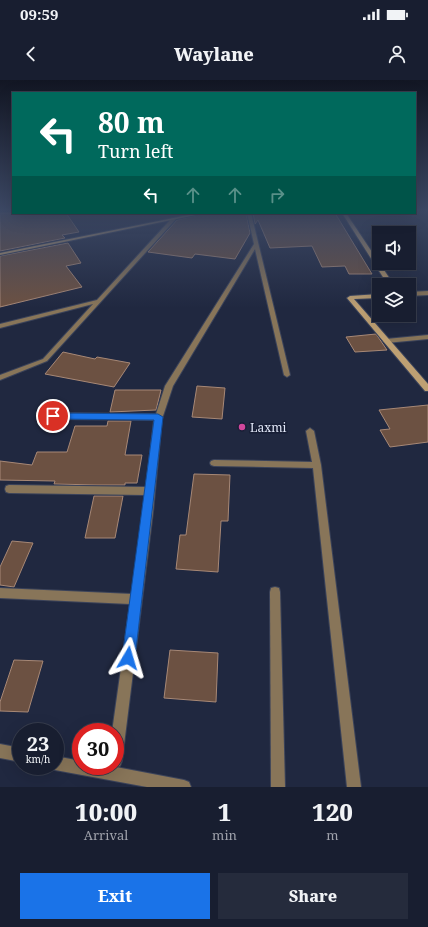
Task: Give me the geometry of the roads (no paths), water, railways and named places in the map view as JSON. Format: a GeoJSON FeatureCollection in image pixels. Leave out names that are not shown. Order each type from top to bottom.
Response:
{"type":"FeatureCollection","features":[{"type":"Feature","properties":{"kind":"street"},"geometry":{"type":"LineString","coordinates":[[0,254],[61,242]]}},
{"type":"Feature","properties":{"kind":"street"},"geometry":{"type":"LineString","coordinates":[[0,378],[45,360],[154,242]]}},
{"type":"Feature","properties":{"kind":"street"},"geometry":{"type":"LineString","coordinates":[[363,242],[386,278]]}},
{"type":"Feature","properties":{"kind":"street"},"geometry":{"type":"LineString","coordinates":[[256,244],[287,375]]}},
{"type":"Feature","properties":{"kind":"street"},"geometry":{"type":"LineString","coordinates":[[120,723],[158,417],[169,386],[256,244]]}},
{"type":"Feature","properties":{"kind":"street"},"geometry":{"type":"LineString","coordinates":[[416,294],[428,293]]}},
{"type":"Feature","properties":{"kind":"street"},"geometry":{"type":"LineString","coordinates":[[372,296],[350,298],[428,389]]}},
{"type":"Feature","properties":{"kind":"street"},"geometry":{"type":"LineString","coordinates":[[0,326],[99,301]]}},
{"type":"Feature","properties":{"kind":"street"},"geometry":{"type":"LineString","coordinates":[[386,341],[428,337]]}},
{"type":"Feature","properties":{"kind":"street"},"geometry":{"type":"LineString","coordinates":[[53,416],[158,417]]}},
{"type":"Feature","properties":{"kind":"street"},"geometry":{"type":"LineString","coordinates":[[310,431],[317,465],[354,787]]}},
{"type":"Feature","properties":{"kind":"street"},"geometry":{"type":"LineString","coordinates":[[214,463],[317,465]]}},
{"type":"Feature","properties":{"kind":"street"},"geometry":{"type":"LineString","coordinates":[[9,489],[150,491]]}},
{"type":"Feature","properties":{"kind":"street"},"geometry":{"type":"LineString","coordinates":[[275,592],[278,787]]}},
{"type":"Feature","properties":{"kind":"street"},"geometry":{"type":"LineString","coordinates":[[0,593],[136,599]]}},
{"type":"Feature","properties":{"kind":"street"},"geometry":{"type":"LineString","coordinates":[[0,751],[12,753]]}},
{"type":"Feature","properties":{"kind":"street"},"geometry":{"type":"LineString","coordinates":[[124,772],[184,787]]}},
{"type":"Feature","properties":{"kind":"place","name":"Laxmi"},"geometry":{"type":"Point","coordinates":[242,427]}}]}
